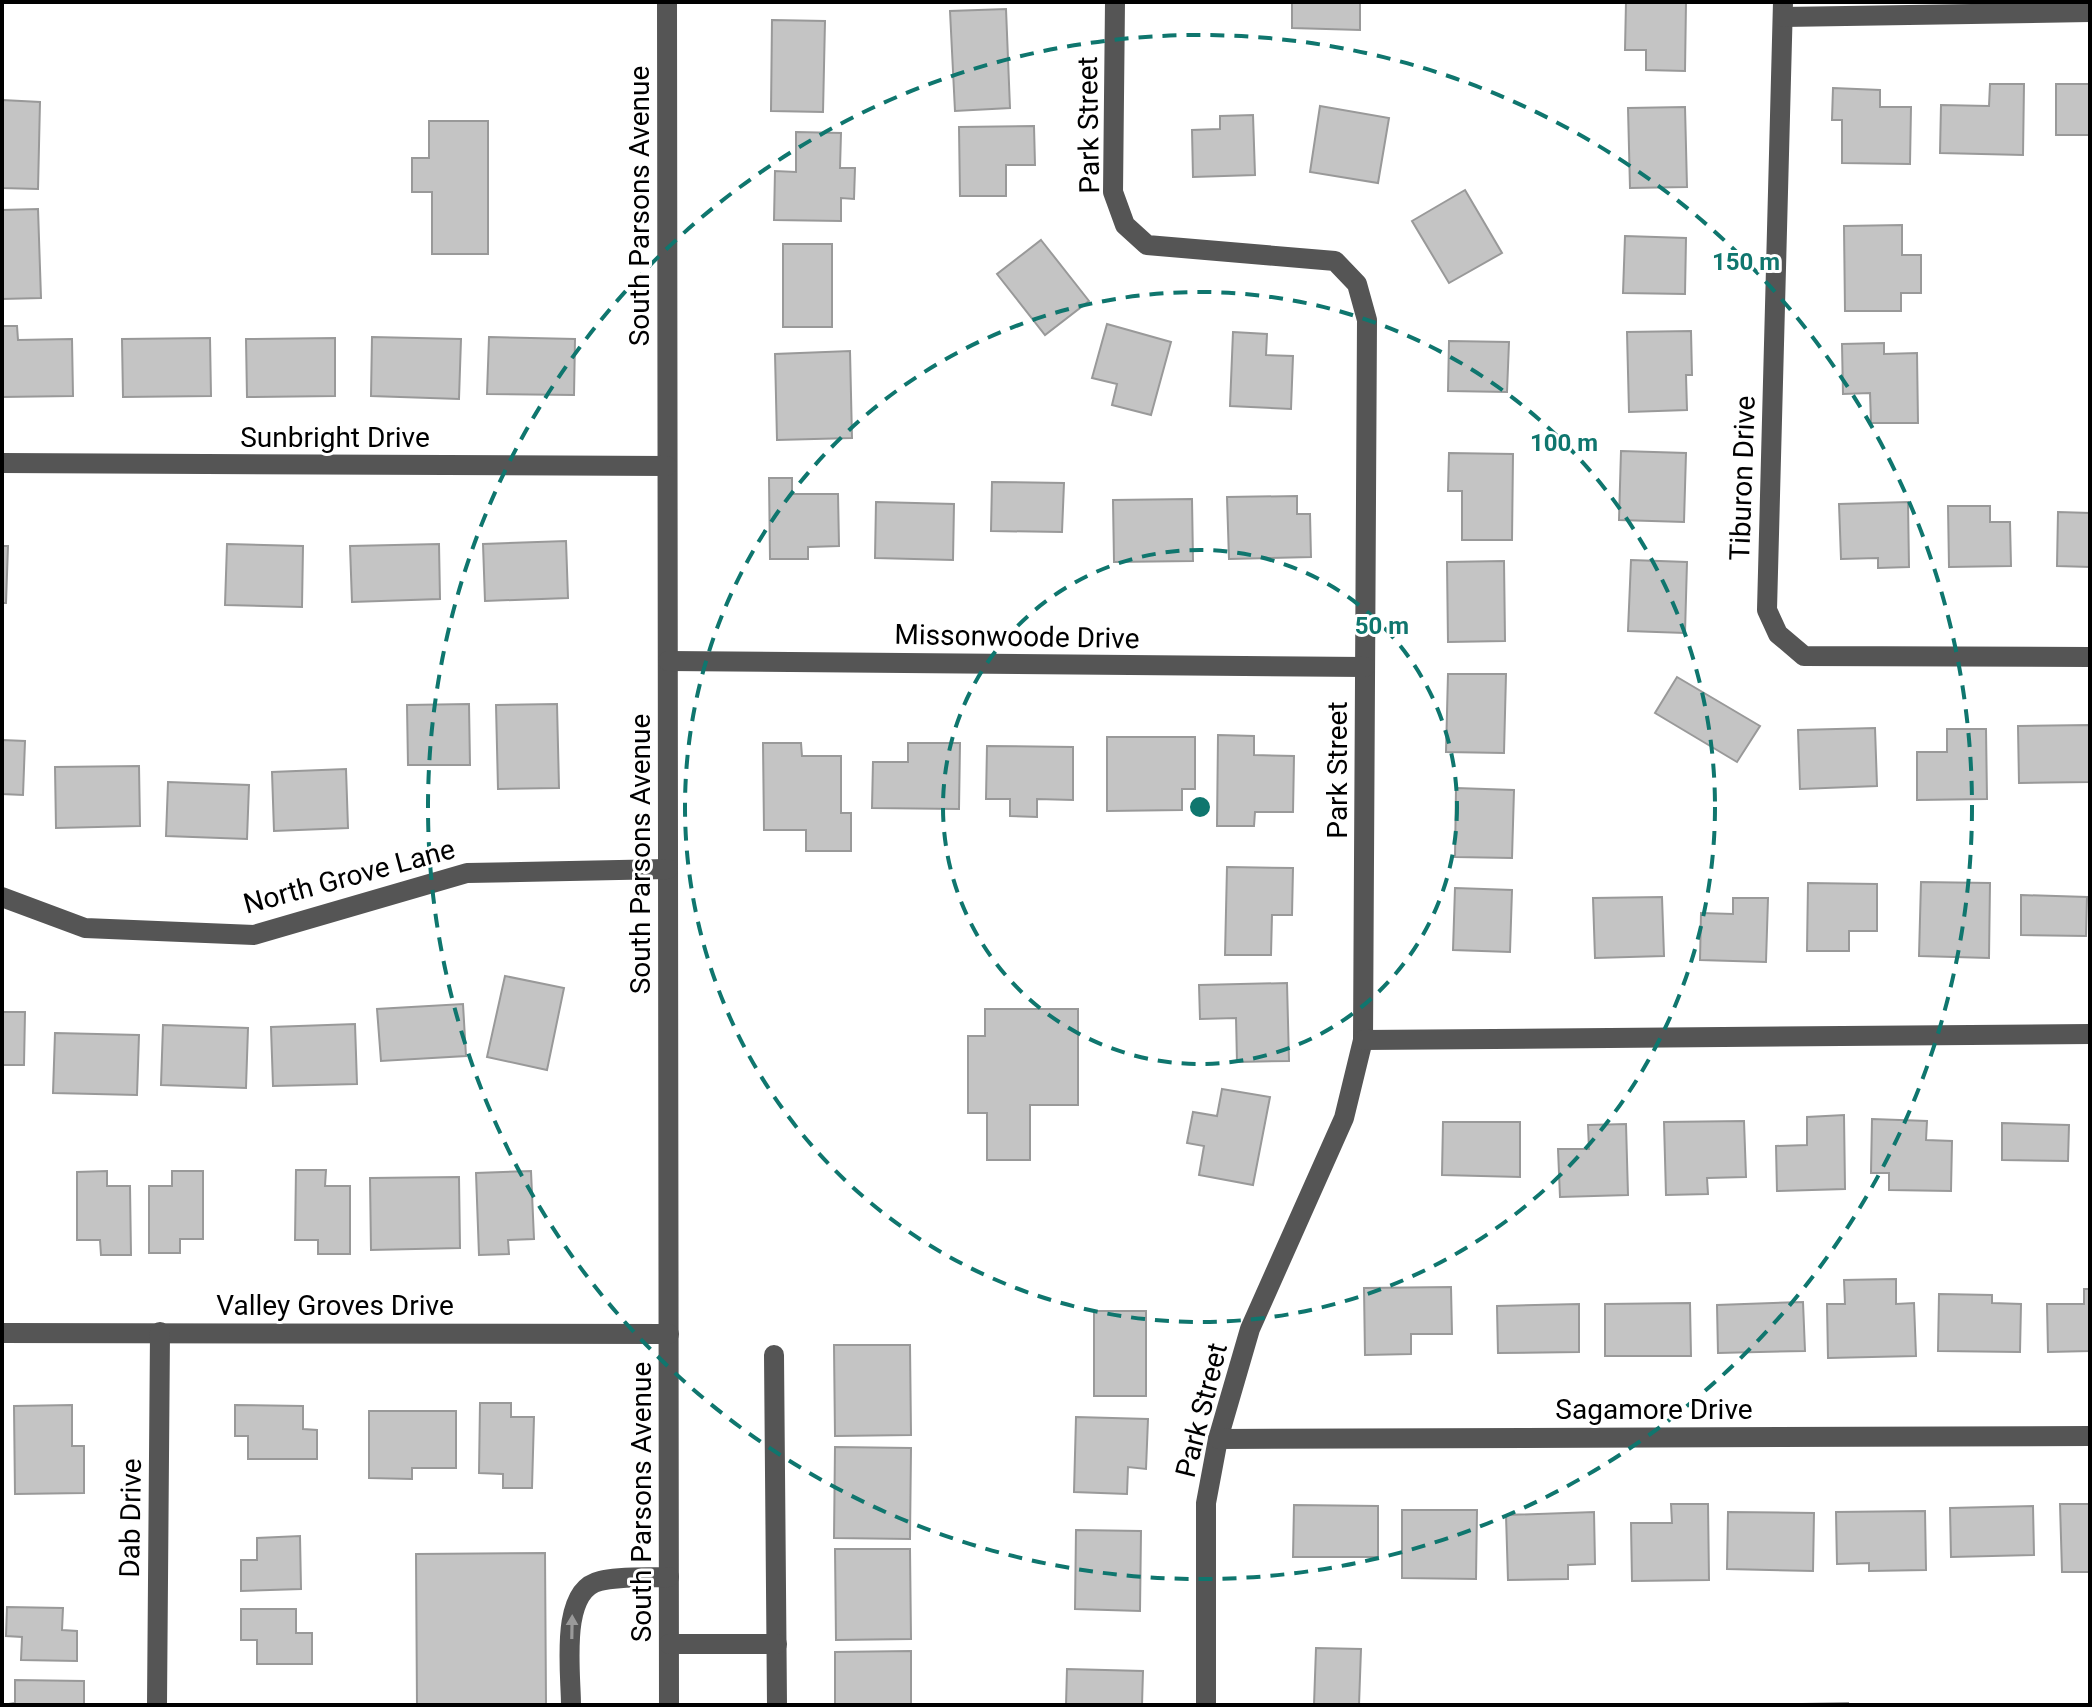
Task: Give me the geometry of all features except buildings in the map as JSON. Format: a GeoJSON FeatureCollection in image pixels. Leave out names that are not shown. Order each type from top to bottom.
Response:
{"type":"FeatureCollection","features":[{"type":"Feature","properties":{"kind":"street","name":"South Parsons Avenue"},"geometry":{"type":"LineString","coordinates":[[667,2],[669,1705]]}},
{"type":"Feature","properties":{"kind":"street","name":"Park Street"},"geometry":{"type":"LineString","coordinates":[[1115,2],[1113,192],[1125,225],[1147,245],[1335,261],[1357,284],[1367,320],[1363,1040],[1344,1118],[1250,1329],[1218,1439],[1206,1503],[1206,1705]]}},
{"type":"Feature","properties":{"kind":"street"},"geometry":{"type":"LineString","coordinates":[[1783,10],[2090,12]]}},
{"type":"Feature","properties":{"kind":"street","name":"Tiburon Drive"},"geometry":{"type":"LineString","coordinates":[[1783,10],[1767,610],[1772,622],[1778,634],[1804,656],[2090,657]]}},
{"type":"Feature","properties":{"kind":"street","name":"Sunbright Drive"},"geometry":{"type":"LineString","coordinates":[[2,463],[667,466]]}},
{"type":"Feature","properties":{"kind":"street","name":"Missonwoode Drive"},"geometry":{"type":"LineString","coordinates":[[668,661],[1365,667]]}},
{"type":"Feature","properties":{"kind":"street","name":"North Grove Lane"},"geometry":{"type":"LineString","coordinates":[[2,897],[85,928],[254,935],[467,873],[668,869]]}},
{"type":"Feature","properties":{"kind":"street"},"geometry":{"type":"LineString","coordinates":[[1363,1040],[2090,1034]]}},
{"type":"Feature","properties":{"kind":"street","name":"Dab Drive"},"geometry":{"type":"LineString","coordinates":[[157,1705],[160,1332]]}},
{"type":"Feature","properties":{"kind":"street","name":"Valley Groves Drive"},"geometry":{"type":"LineString","coordinates":[[2,1333],[669,1334]]}},
{"type":"Feature","properties":{"kind":"street"},"geometry":{"type":"LineString","coordinates":[[774,1355],[777,1705]]}},
{"type":"Feature","properties":{"kind":"street","name":"Sagamore Drive"},"geometry":{"type":"LineString","coordinates":[[1218,1439],[2090,1436]]}},
{"type":"Feature","properties":{"kind":"street"},"geometry":{"type":"LineString","coordinates":[[571,1705],[572,1609],[579,1593],[597,1581],[669,1577]]}},
{"type":"Feature","properties":{"kind":"street"},"geometry":{"type":"LineString","coordinates":[[669,1644],[777,1644]]}}]}
